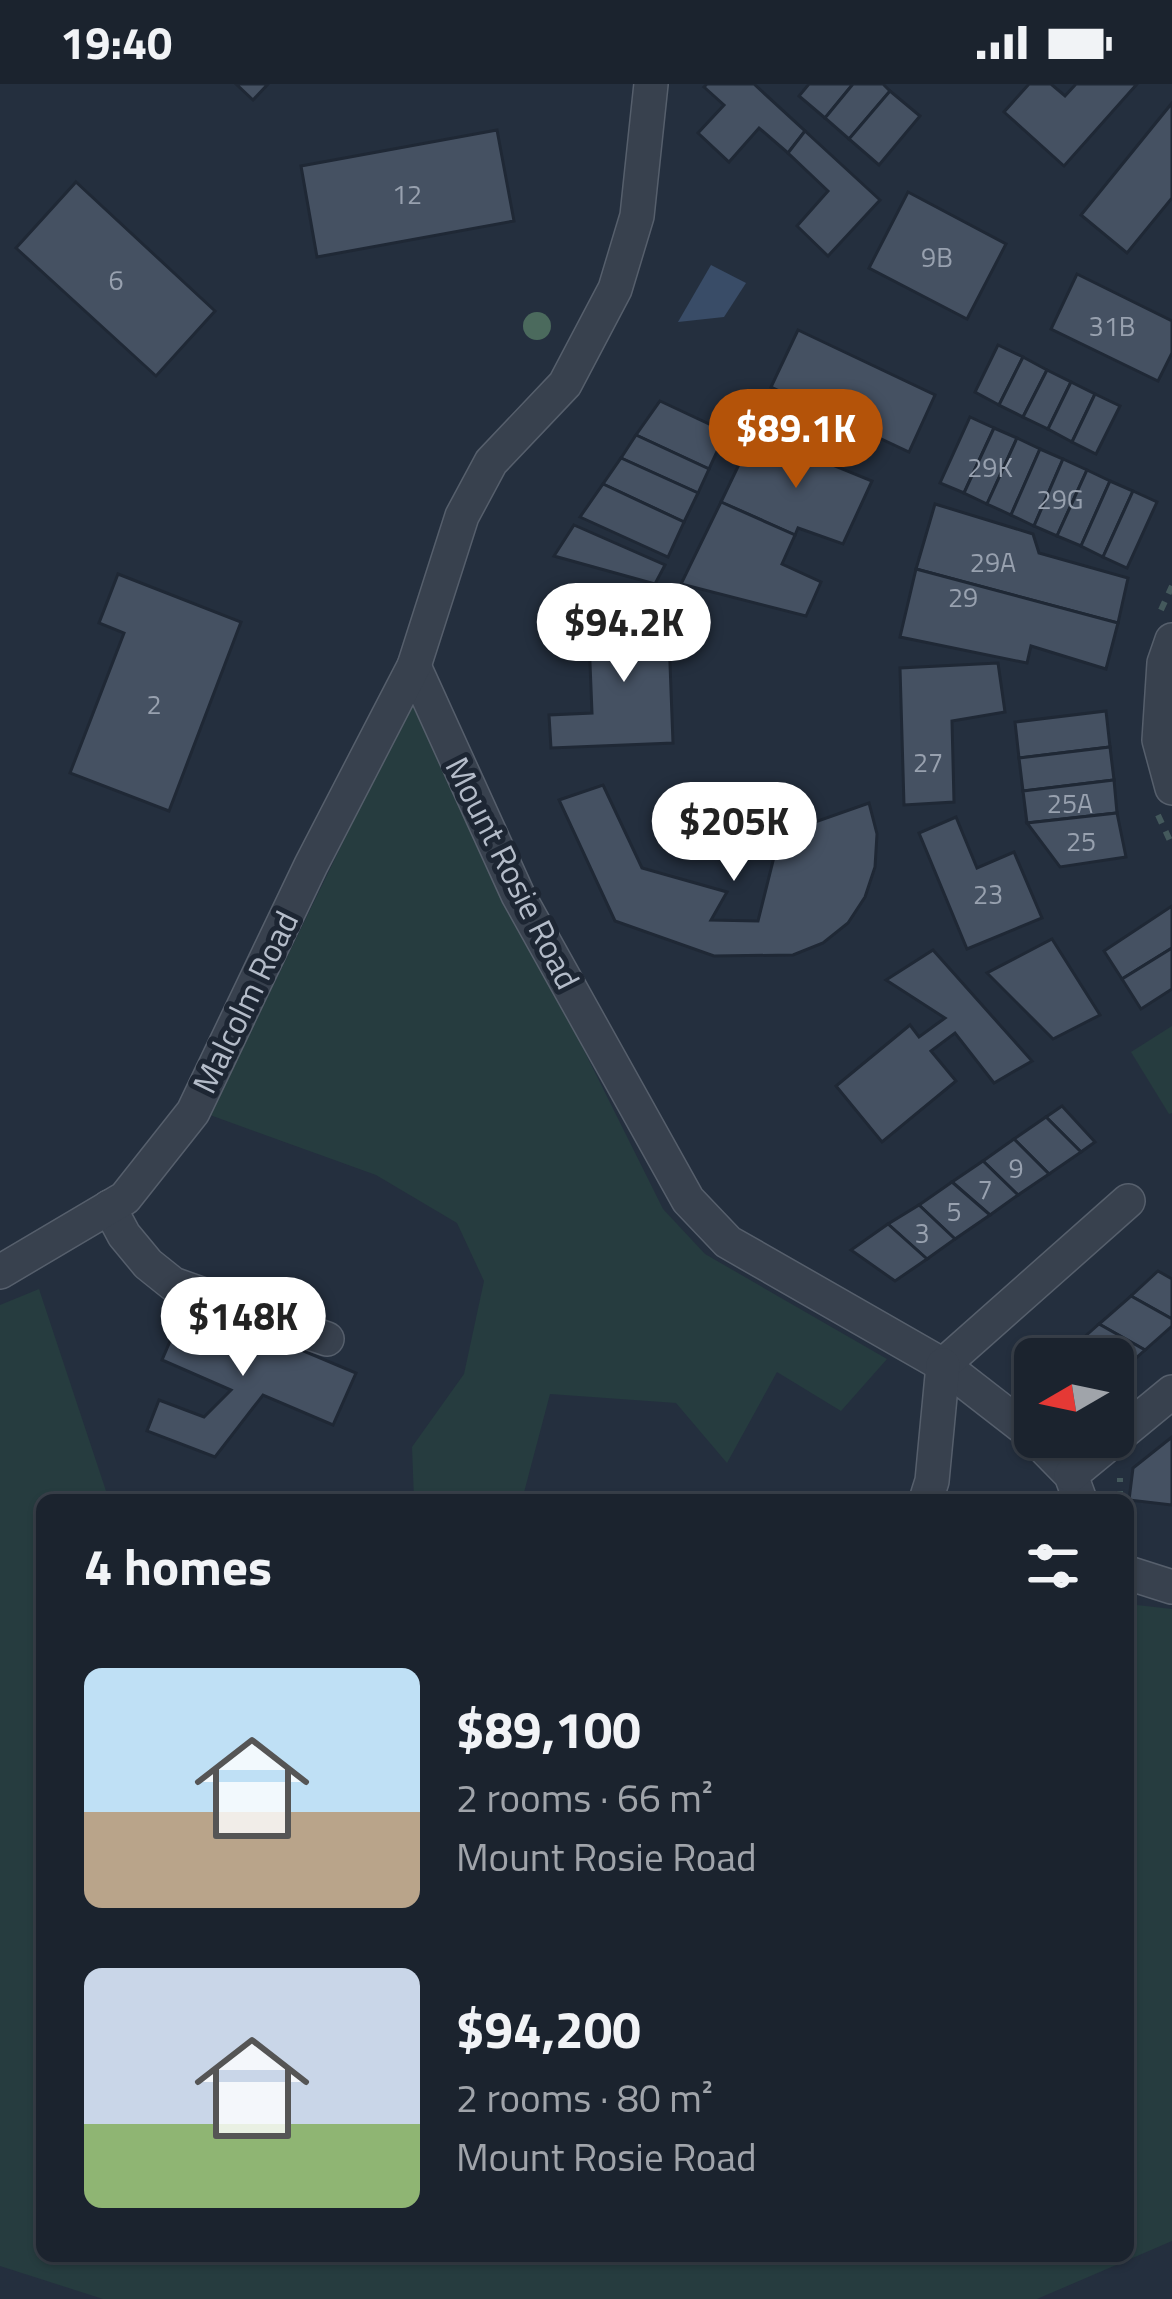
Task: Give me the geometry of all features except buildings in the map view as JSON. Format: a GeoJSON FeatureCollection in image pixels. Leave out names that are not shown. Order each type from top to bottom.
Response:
{"type":"FeatureCollection","features":[{"type":"Feature","properties":{"kind":"street"},"geometry":{"type":"LineString","coordinates":[[414,666],[462,516],[491,462],[565,384],[615,289],[637,216],[651,84]]}},
{"type":"Feature","properties":{"kind":"street"},"geometry":{"type":"LineString","coordinates":[[1172,640],[1164,663],[1159,740],[1172,788]]}},
{"type":"Feature","properties":{"kind":"street","name":"Malcolm Road"},"geometry":{"type":"LineString","coordinates":[[0,1272],[124,1198],[193,1112],[310,866],[414,666]]}},
{"type":"Feature","properties":{"kind":"street","name":"Mount Rosie Road"},"geometry":{"type":"LineString","coordinates":[[414,666],[518,895],[688,1200],[728,1242],[944,1365],[1028,1431],[1076,1487]]}},
{"type":"Feature","properties":{"kind":"street"},"geometry":{"type":"LineString","coordinates":[[928,1494],[944,1365],[1127,1201]]}},
{"type":"Feature","properties":{"kind":"street"},"geometry":{"type":"LineString","coordinates":[[109,1207],[148,1264],[172,1284],[327,1339]]}},
{"type":"Feature","properties":{"kind":"street"},"geometry":{"type":"LineString","coordinates":[[1076,1487],[1172,1392]]}},
{"type":"Feature","properties":{"kind":"street"},"geometry":{"type":"LineString","coordinates":[[1134,1575],[1172,1587]]}},
{"type":"Feature","properties":{"kind":"green space"},"geometry":{"type":"Polygon","coordinates":[[[411,703],[663,1209],[705,1254],[887,1359],[841,1411],[777,1372],[727,1463],[676,1403],[550,1394],[524,1494],[414,1494],[412,1447],[464,1374],[484,1281],[457,1223],[376,1175],[210,1115],[411,703]]]}},
{"type":"Feature","properties":{"kind":"green space"},"geometry":{"type":"Polygon","coordinates":[[[1172,1026],[1172,1113],[1169,1114],[1131,1052],[1172,1026]]]}},
{"type":"Feature","properties":{"kind":"green space"},"geometry":{"type":"Polygon","coordinates":[[[39,1289],[107,1494],[36,1494],[36,2262],[1123,2262],[1037,2299],[103,2299],[0,2266],[0,1305],[39,1289]]]}},
{"type":"Feature","properties":{"kind":"green space"},"geometry":{"type":"Polygon","coordinates":[[[1134,1605],[1172,1609],[1172,2241],[1134,2257],[1134,1605]]]}},
{"type":"Feature","properties":{"kind":"water"},"geometry":{"type":"Polygon","coordinates":[[[711,265],[746,283],[724,317],[678,322],[711,265]]]}}]}
